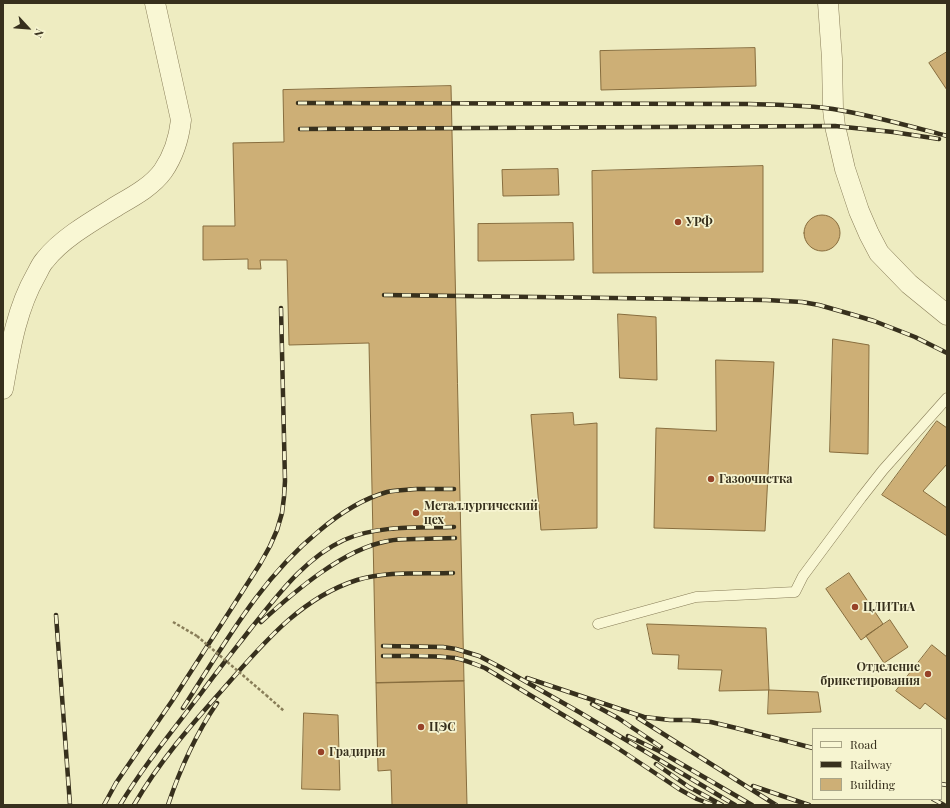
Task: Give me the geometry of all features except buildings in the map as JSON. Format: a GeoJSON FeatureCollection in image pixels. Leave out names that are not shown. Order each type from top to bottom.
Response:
{"type":"FeatureCollection","features":[{"type":"Feature","properties":{"kind":"street"},"geometry":{"type":"LineString","coordinates":[[3,389],[11,346],[20,310],[32,282],[44,260],[60,244],[136,195],[152,182],[163,171],[172,157],[177,145],[181,120],[155,3]]}},
{"type":"Feature","properties":{"kind":"street"},"geometry":{"type":"LineString","coordinates":[[828,3],[835,126],[845,168],[859,211],[868,234],[880,252],[909,284],[947,315]]}},
{"type":"Feature","properties":{"kind":"lane"},"geometry":{"type":"LineString","coordinates":[[598,624],[696,597],[795,592],[802,576],[861,498],[883,470],[947,398]]}},
{"type":"Feature","properties":{"kind":"path"},"geometry":{"type":"LineString","coordinates":[[173,622],[197,636],[284,711]]}},
{"type":"Feature","properties":{"kind":"railway"},"geometry":{"type":"LineString","coordinates":[[298,103],[792,105],[847,111],[947,136]]}},
{"type":"Feature","properties":{"kind":"railway"},"geometry":{"type":"LineString","coordinates":[[300,129],[835,126],[893,132],[939,139]]}},
{"type":"Feature","properties":{"kind":"railway"},"geometry":{"type":"LineString","coordinates":[[384,295],[766,300],[802,302],[819,305],[874,321],[915,337],[947,353]]}},
{"type":"Feature","properties":{"kind":"railway"},"geometry":{"type":"LineString","coordinates":[[104,805],[116,783],[172,701],[260,564],[277,530],[282,513],[285,481],[281,308]]}},
{"type":"Feature","properties":{"kind":"railway"},"geometry":{"type":"LineString","coordinates":[[183,708],[228,637],[261,591],[298,550],[327,525],[360,503],[387,492],[417,489],[454,489]]}},
{"type":"Feature","properties":{"kind":"railway"},"geometry":{"type":"LineString","coordinates":[[120,805],[160,747],[252,627],[293,578],[317,557],[344,540],[370,532],[398,528],[454,527]]}},
{"type":"Feature","properties":{"kind":"railway"},"geometry":{"type":"LineString","coordinates":[[261,622],[288,598],[320,573],[354,553],[388,541],[405,539],[455,538]]}},
{"type":"Feature","properties":{"kind":"railway"},"geometry":{"type":"LineString","coordinates":[[134,805],[176,744],[253,656],[283,625],[300,611],[318,598],[336,588],[368,577],[392,574],[453,573]]}},
{"type":"Feature","properties":{"kind":"railway"},"geometry":{"type":"LineString","coordinates":[[56,615],[70,805]]}},
{"type":"Feature","properties":{"kind":"railway"},"geometry":{"type":"LineString","coordinates":[[383,646],[443,647],[456,649],[479,656],[579,712],[735,805]]}},
{"type":"Feature","properties":{"kind":"railway"},"geometry":{"type":"LineString","coordinates":[[383,656],[447,657],[466,661],[485,668],[613,745],[679,789],[697,799],[713,805]]}},
{"type":"Feature","properties":{"kind":"railway"},"geometry":{"type":"LineString","coordinates":[[527,678],[644,717],[711,722],[812,748]]}},
{"type":"Feature","properties":{"kind":"railway"},"geometry":{"type":"LineString","coordinates":[[168,805],[189,752],[217,703]]}},
{"type":"Feature","properties":{"kind":"railway"},"geometry":{"type":"LineString","coordinates":[[592,704],[618,718],[661,747]]}},
{"type":"Feature","properties":{"kind":"railway"},"geometry":{"type":"LineString","coordinates":[[638,718],[776,805]]}},
{"type":"Feature","properties":{"kind":"railway"},"geometry":{"type":"LineString","coordinates":[[628,736],[659,751],[752,805]]}},
{"type":"Feature","properties":{"kind":"railway"},"geometry":{"type":"LineString","coordinates":[[656,764],[689,787],[722,805]]}},
{"type":"Feature","properties":{"kind":"railway"},"geometry":{"type":"LineString","coordinates":[[942,784],[947,785]]}},
{"type":"Feature","properties":{"kind":"railway"},"geometry":{"type":"LineString","coordinates":[[753,786],[809,805]]}},
{"type":"Feature","properties":{"kind":"railway"},"geometry":{"type":"LineString","coordinates":[[935,800],[944,805]]}},
{"type":"Feature","properties":{"kind":"place","name":"УРФ"},"geometry":{"type":"Point","coordinates":[678,222]}},
{"type":"Feature","properties":{"kind":"place","name":"Газоочистка"},"geometry":{"type":"Point","coordinates":[711,479]}},
{"type":"Feature","properties":{"kind":"place","name":"Металлургический цех"},"geometry":{"type":"Point","coordinates":[416,513]}},
{"type":"Feature","properties":{"kind":"place","name":"ЦЛИТиА"},"geometry":{"type":"Point","coordinates":[855,607]}},
{"type":"Feature","properties":{"kind":"place","name":"Отделение брикетирования"},"geometry":{"type":"Point","coordinates":[928,674]}},
{"type":"Feature","properties":{"kind":"place","name":"ЦЭС"},"geometry":{"type":"Point","coordinates":[421,727]}},
{"type":"Feature","properties":{"kind":"place","name":"Градирня"},"geometry":{"type":"Point","coordinates":[321,752]}}]}
